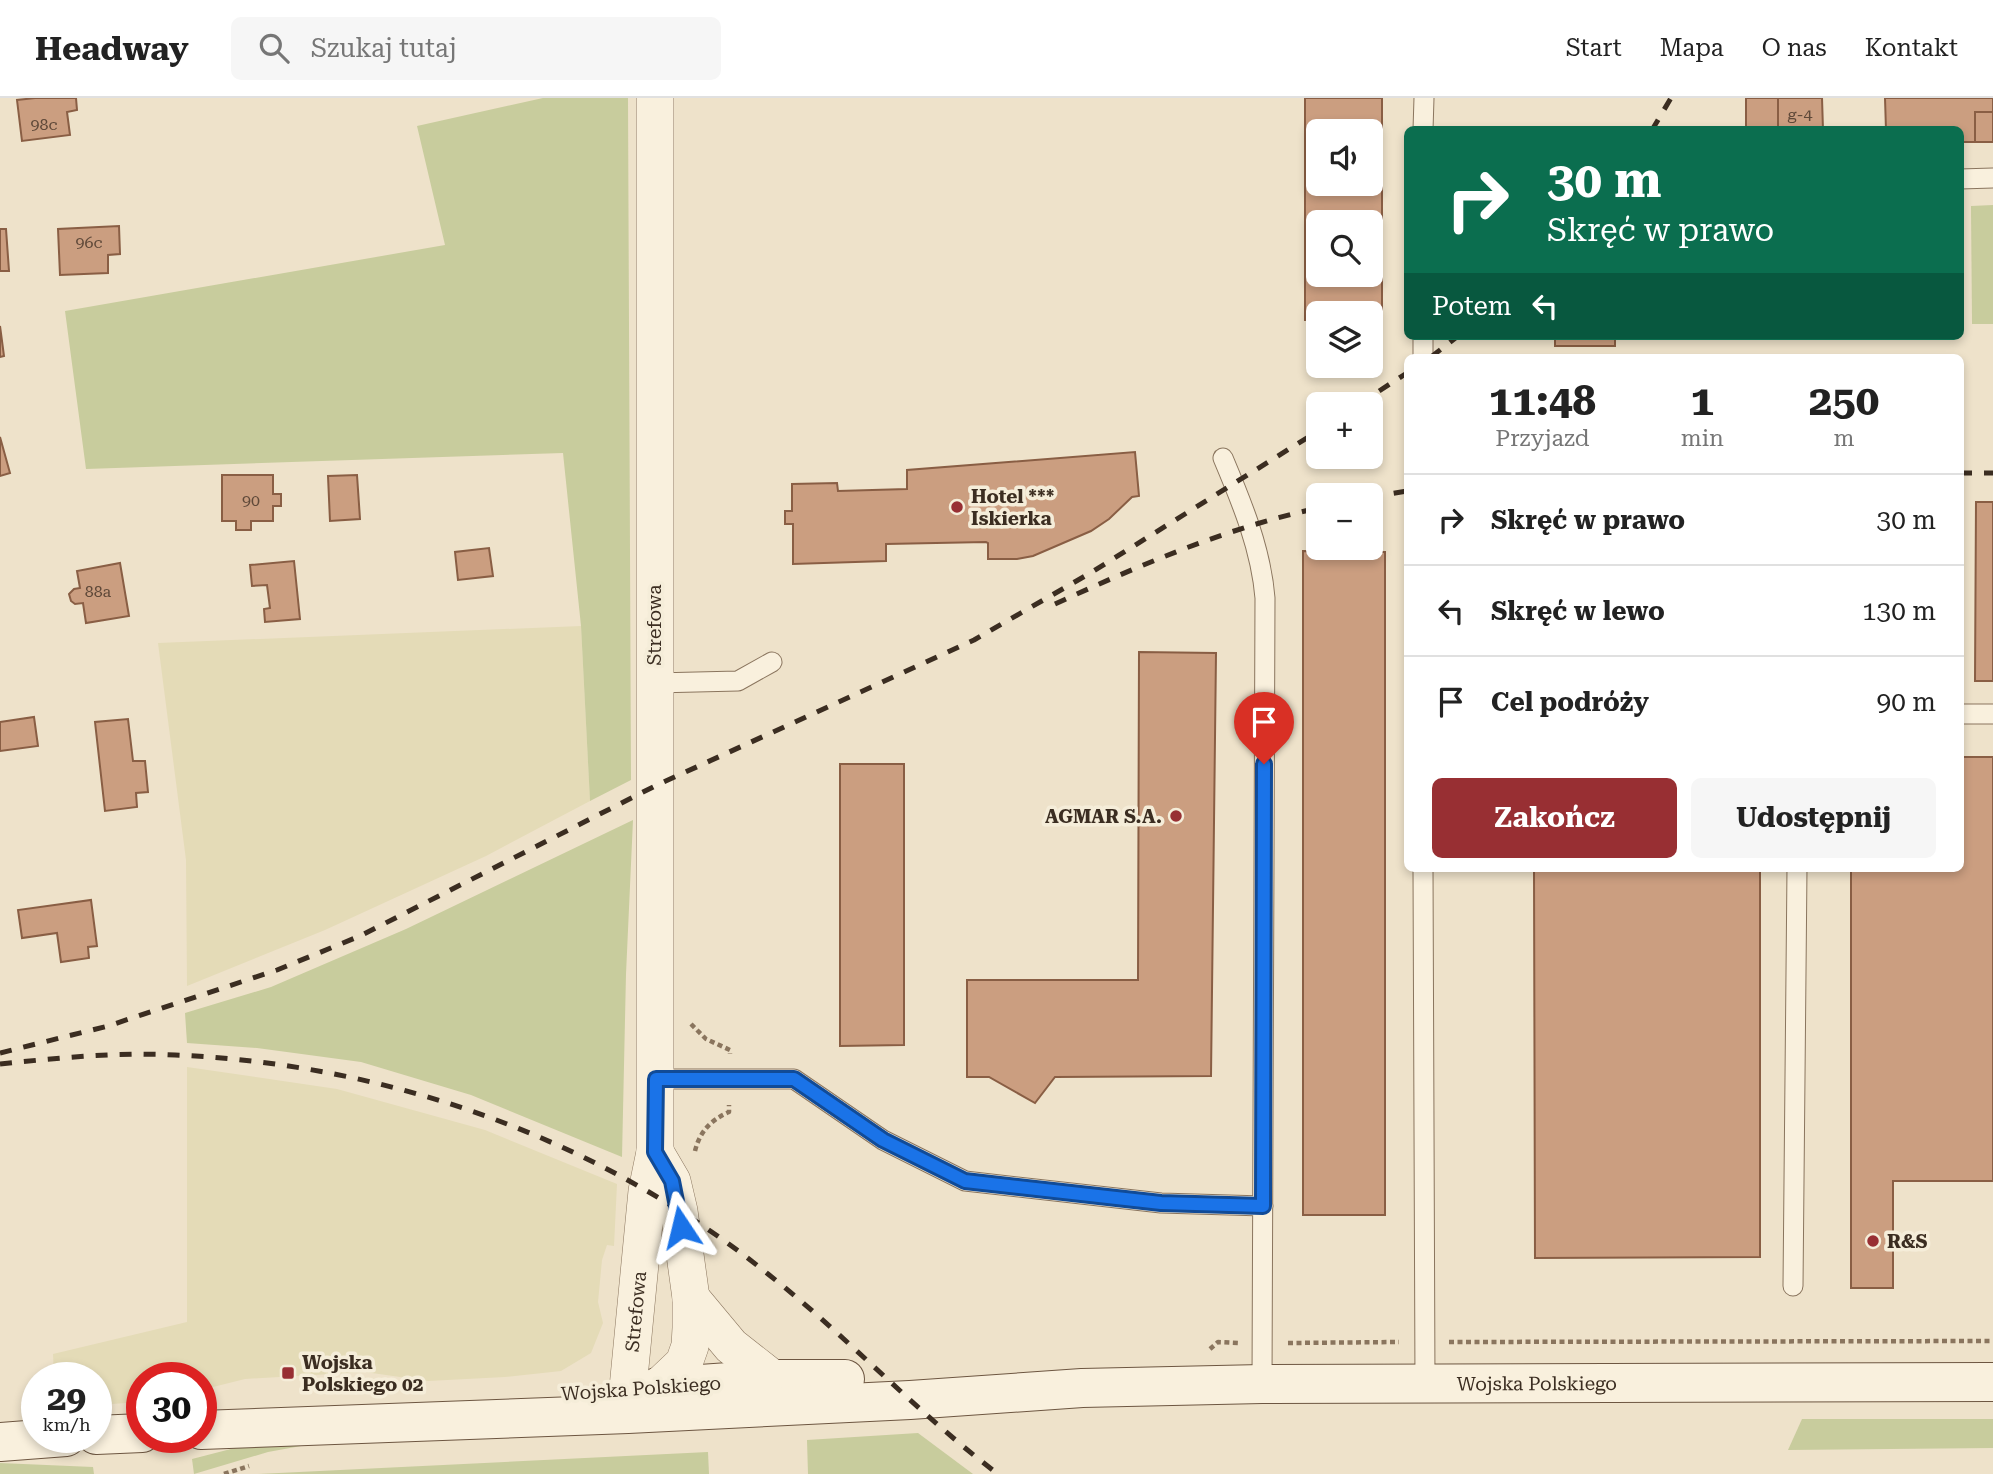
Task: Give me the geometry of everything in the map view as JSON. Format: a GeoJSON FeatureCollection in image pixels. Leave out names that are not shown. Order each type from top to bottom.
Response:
{"type":"FeatureCollection","features":[{"type":"Feature","properties":{"kind":"street","name":"Strefowa"},"geometry":{"type":"LineString","coordinates":[[639,1396],[647,1191],[655,1152],[656,1079],[655,98]]}},
{"type":"Feature","properties":{"kind":"street"},"geometry":{"type":"LineString","coordinates":[[639,1396],[684,1363],[690,1346],[691,1298],[679,1211],[672,1181],[655,1152]]}},
{"type":"Feature","properties":{"kind":"street"},"geometry":{"type":"LineString","coordinates":[[691,1298],[731,1346],[773,1379]]}},
{"type":"Feature","properties":{"kind":"street","name":"Wojska Polskiego"},"geometry":{"type":"LineString","coordinates":[[217,1429],[639,1396],[773,1379],[887,1378],[1082,1388]]}},
{"type":"Feature","properties":{"kind":"street","name":"Wojska Polskiego"},"geometry":{"type":"LineString","coordinates":[[217,1419],[245,1415],[639,1396],[910,1400],[1082,1388],[1262,1384],[1993,1382]]}},
{"type":"Feature","properties":{"kind":"street"},"geometry":{"type":"LineString","coordinates":[[0,1442],[21,1440]]}},
{"type":"Feature","properties":{"kind":"lane"},"geometry":{"type":"LineString","coordinates":[[1423,126],[1424,98]]}},
{"type":"Feature","properties":{"kind":"lane"},"geometry":{"type":"LineString","coordinates":[[1964,179],[1993,178]]}},
{"type":"Feature","properties":{"kind":"lane"},"geometry":{"type":"LineString","coordinates":[[1223,458],[1250,526],[1260,563],[1265,598],[1262,1384]]}},
{"type":"Feature","properties":{"kind":"lane"},"geometry":{"type":"LineString","coordinates":[[654,683],[737,681],[772,662]]}},
{"type":"Feature","properties":{"kind":"lane"},"geometry":{"type":"LineString","coordinates":[[1964,714],[1993,714]]}},
{"type":"Feature","properties":{"kind":"lane"},"geometry":{"type":"LineString","coordinates":[[1423,872],[1425,1384]]}},
{"type":"Feature","properties":{"kind":"lane"},"geometry":{"type":"LineString","coordinates":[[1793,1286],[1797,872]]}},
{"type":"Feature","properties":{"kind":"lane"},"geometry":{"type":"LineString","coordinates":[[656,1079],[794,1079],[883,1140],[965,1181],[1161,1203],[1263,1206]]}},
{"type":"Feature","properties":{"kind":"shaded area"},"geometry":{"type":"Polygon","coordinates":[[[581,626],[590,801],[486,856],[325,930],[187,986],[186,860],[158,643],[581,626]]]}},
{"type":"Feature","properties":{"kind":"shaded area"},"geometry":{"type":"Polygon","coordinates":[[[187,1067],[337,1089],[485,1130],[617,1184],[614,1246],[607,1245],[602,1260],[598,1302],[603,1323],[591,1353],[561,1371],[428,1381],[365,1372],[245,1379],[217,1386],[217,1362],[126,1362],[126,1403],[112,1404],[112,1362],[53,1362],[53,1354],[187,1322],[187,1067]]]}},
{"type":"Feature","properties":{"kind":"green space"},"geometry":{"type":"Polygon","coordinates":[[[543,98],[628,98],[631,780],[590,801],[581,626],[563,453],[86,469],[65,311],[445,245],[417,126],[543,98]]]}},
{"type":"Feature","properties":{"kind":"green space"},"geometry":{"type":"Polygon","coordinates":[[[1993,205],[1993,324],[1972,324],[1971,206],[1993,205]]]}},
{"type":"Feature","properties":{"kind":"green space"},"geometry":{"type":"Polygon","coordinates":[[[633,820],[622,1157],[471,1095],[361,1062],[257,1048],[187,1043],[185,1013],[271,987],[406,929],[633,820]]]}},
{"type":"Feature","properties":{"kind":"green space"},"geometry":{"type":"Polygon","coordinates":[[[1802,1419],[1993,1419],[1993,1448],[1788,1450],[1802,1419]]]}},
{"type":"Feature","properties":{"kind":"green space"},"geometry":{"type":"Polygon","coordinates":[[[918,1433],[973,1474],[808,1474],[807,1440],[918,1433]]]}},
{"type":"Feature","properties":{"kind":"green space"},"geometry":{"type":"Polygon","coordinates":[[[266,1440],[312,1444],[268,1452],[194,1474],[192,1459],[266,1440]]]}},
{"type":"Feature","properties":{"kind":"green space"},"geometry":{"type":"Polygon","coordinates":[[[708,1452],[709,1474],[258,1474],[708,1452]]]}},
{"type":"Feature","properties":{"kind":"green space"},"geometry":{"type":"Polygon","coordinates":[[[0,1463],[93,1467],[94,1474],[0,1474],[0,1463]]]}},
{"type":"Feature","properties":{"kind":"building"},"geometry":{"type":"Polygon","coordinates":[[[76,98],[77,110],[67,112],[70,135],[22,141],[17,100],[76,98]]]}},
{"type":"Feature","properties":{"kind":"building"},"geometry":{"type":"Polygon","coordinates":[[[1305,98],[1382,98],[1382,119],[1306,119],[1306,196],[1382,196],[1382,210],[1306,210],[1306,287],[1382,287],[1382,301],[1306,301],[1306,320],[1305,98]]]}},
{"type":"Feature","properties":{"kind":"building"},"geometry":{"type":"Polygon","coordinates":[[[1746,98],[1778,98],[1778,126],[1746,126],[1746,98]]]}},
{"type":"Feature","properties":{"kind":"building"},"geometry":{"type":"Polygon","coordinates":[[[1778,98],[1822,98],[1823,126],[1778,126],[1778,98]]]}},
{"type":"Feature","properties":{"kind":"building"},"geometry":{"type":"Polygon","coordinates":[[[1885,98],[1993,98],[1993,112],[1975,112],[1975,142],[1964,142],[1964,126],[1886,126],[1885,98]]]}},
{"type":"Feature","properties":{"kind":"building"},"geometry":{"type":"Polygon","coordinates":[[[1975,112],[1993,112],[1993,142],[1975,142],[1975,112]]]}},
{"type":"Feature","properties":{"kind":"building"},"geometry":{"type":"Polygon","coordinates":[[[119,226],[120,254],[108,255],[108,273],[60,275],[58,229],[119,226]]]}},
{"type":"Feature","properties":{"kind":"building"},"geometry":{"type":"Polygon","coordinates":[[[0,229],[6,229],[9,271],[0,271],[0,229]]]}},
{"type":"Feature","properties":{"kind":"building"},"geometry":{"type":"Polygon","coordinates":[[[0,326],[4,356],[0,357],[0,326]]]}},
{"type":"Feature","properties":{"kind":"building"},"geometry":{"type":"Polygon","coordinates":[[[1555,340],[1615,340],[1615,346],[1555,346],[1555,340]]]}},
{"type":"Feature","properties":{"kind":"building"},"geometry":{"type":"Polygon","coordinates":[[[0,437],[10,473],[0,476],[0,437]]]}},
{"type":"Feature","properties":{"kind":"building","name":"Hotel *** Iskierka"},"geometry":{"type":"Polygon","coordinates":[[[1135,452],[1139,496],[1132,497],[1109,519],[1091,531],[1033,556],[988,559],[986,542],[886,544],[886,561],[793,564],[793,524],[785,524],[785,511],[792,511],[792,484],[837,483],[838,491],[907,489],[907,470],[1135,452]]]}},
{"type":"Feature","properties":{"kind":"building"},"geometry":{"type":"Polygon","coordinates":[[[222,475],[273,475],[273,494],[281,494],[281,506],[273,506],[273,521],[251,521],[251,530],[236,530],[236,521],[222,521],[222,475]]]}},
{"type":"Feature","properties":{"kind":"building"},"geometry":{"type":"Polygon","coordinates":[[[357,475],[360,519],[330,521],[328,476],[357,475]]]}},
{"type":"Feature","properties":{"kind":"building"},"geometry":{"type":"Polygon","coordinates":[[[1976,502],[1993,502],[1993,681],[1975,681],[1976,502]]]}},
{"type":"Feature","properties":{"kind":"building"},"geometry":{"type":"Polygon","coordinates":[[[489,548],[493,576],[458,580],[455,552],[489,548]]]}},
{"type":"Feature","properties":{"kind":"building"},"geometry":{"type":"Polygon","coordinates":[[[1303,551],[1306,551],[1306,560],[1383,560],[1385,552],[1385,1215],[1303,1215],[1303,551]]]}},
{"type":"Feature","properties":{"kind":"building"},"geometry":{"type":"Polygon","coordinates":[[[294,561],[300,619],[265,622],[264,609],[270,608],[267,585],[252,586],[250,565],[294,561]]]}},
{"type":"Feature","properties":{"kind":"building"},"geometry":{"type":"Polygon","coordinates":[[[120,563],[129,616],[86,623],[83,603],[75,604],[69,594],[80,588],[77,571],[120,563]]]}},
{"type":"Feature","properties":{"kind":"building","name":"AGMAR S.A."},"geometry":{"type":"Polygon","coordinates":[[[1139,652],[1216,653],[1211,1076],[1055,1077],[1035,1103],[989,1077],[967,1077],[967,980],[1138,980],[1139,652]]]}},
{"type":"Feature","properties":{"kind":"building"},"geometry":{"type":"Polygon","coordinates":[[[34,717],[38,746],[0,751],[0,722],[34,717]]]}},
{"type":"Feature","properties":{"kind":"building"},"geometry":{"type":"Polygon","coordinates":[[[128,719],[133,761],[145,761],[148,792],[136,793],[137,807],[105,811],[95,722],[128,719]]]}},
{"type":"Feature","properties":{"kind":"building"},"geometry":{"type":"Polygon","coordinates":[[[1964,757],[1993,757],[1993,1181],[1893,1181],[1893,1288],[1851,1288],[1851,872],[1964,872],[1964,757]]]}},
{"type":"Feature","properties":{"kind":"building"},"geometry":{"type":"Polygon","coordinates":[[[840,764],[904,764],[904,1045],[840,1046],[840,764]]]}},
{"type":"Feature","properties":{"kind":"building"},"geometry":{"type":"Polygon","coordinates":[[[1534,872],[1760,872],[1760,1257],[1535,1258],[1534,872]]]}},
{"type":"Feature","properties":{"kind":"building"},"geometry":{"type":"Polygon","coordinates":[[[91,900],[97,946],[88,947],[89,958],[61,962],[57,933],[22,938],[18,910],[91,900]]]}},
{"type":"Feature","properties":{"kind":"railway"},"geometry":{"type":"LineString","coordinates":[[1654,126],[1671,98]]}},
{"type":"Feature","properties":{"kind":"railway"},"geometry":{"type":"LineString","coordinates":[[1435,354],[1453,340]]}},
{"type":"Feature","properties":{"kind":"railway"},"geometry":{"type":"LineString","coordinates":[[1378,392],[1404,375]]}},
{"type":"Feature","properties":{"kind":"railway"},"geometry":{"type":"LineString","coordinates":[[0,1053],[108,1026],[277,970],[360,936],[655,786],[974,640],[1092,572],[1306,438]]}},
{"type":"Feature","properties":{"kind":"railway"},"geometry":{"type":"LineString","coordinates":[[1964,473],[1993,473]]}},
{"type":"Feature","properties":{"kind":"railway"},"geometry":{"type":"LineString","coordinates":[[1383,495],[1404,491]]}},
{"type":"Feature","properties":{"kind":"railway"},"geometry":{"type":"LineString","coordinates":[[1055,604],[1184,549],[1250,526],[1306,511]]}},
{"type":"Feature","properties":{"kind":"railway"},"geometry":{"type":"LineString","coordinates":[[0,1064],[131,1054],[255,1061],[334,1074],[413,1093],[489,1117],[563,1148],[635,1184],[703,1226],[798,1298],[939,1426],[998,1474]]}},
{"type":"Feature","properties":{"kind":"place","name":"Hotel *** Iskierka"},"geometry":{"type":"Point","coordinates":[957,507]}},
{"type":"Feature","properties":{"kind":"place","name":"AGMAR S.A."},"geometry":{"type":"Point","coordinates":[1176,816]}},
{"type":"Feature","properties":{"kind":"place","name":"R&S"},"geometry":{"type":"Point","coordinates":[1873,1241]}},
{"type":"Feature","properties":{"kind":"place","name":"Wojska Polskiego 02"},"geometry":{"type":"Point","coordinates":[288,1373]}},
{"type":"Feature","properties":{"kind":"route"},"geometry":{"type":"LineString","coordinates":[[681,1227],[672,1181],[655,1152],[656,1079],[794,1079],[883,1140],[965,1181],[1161,1203],[1263,1206],[1264,764]]}}]}
